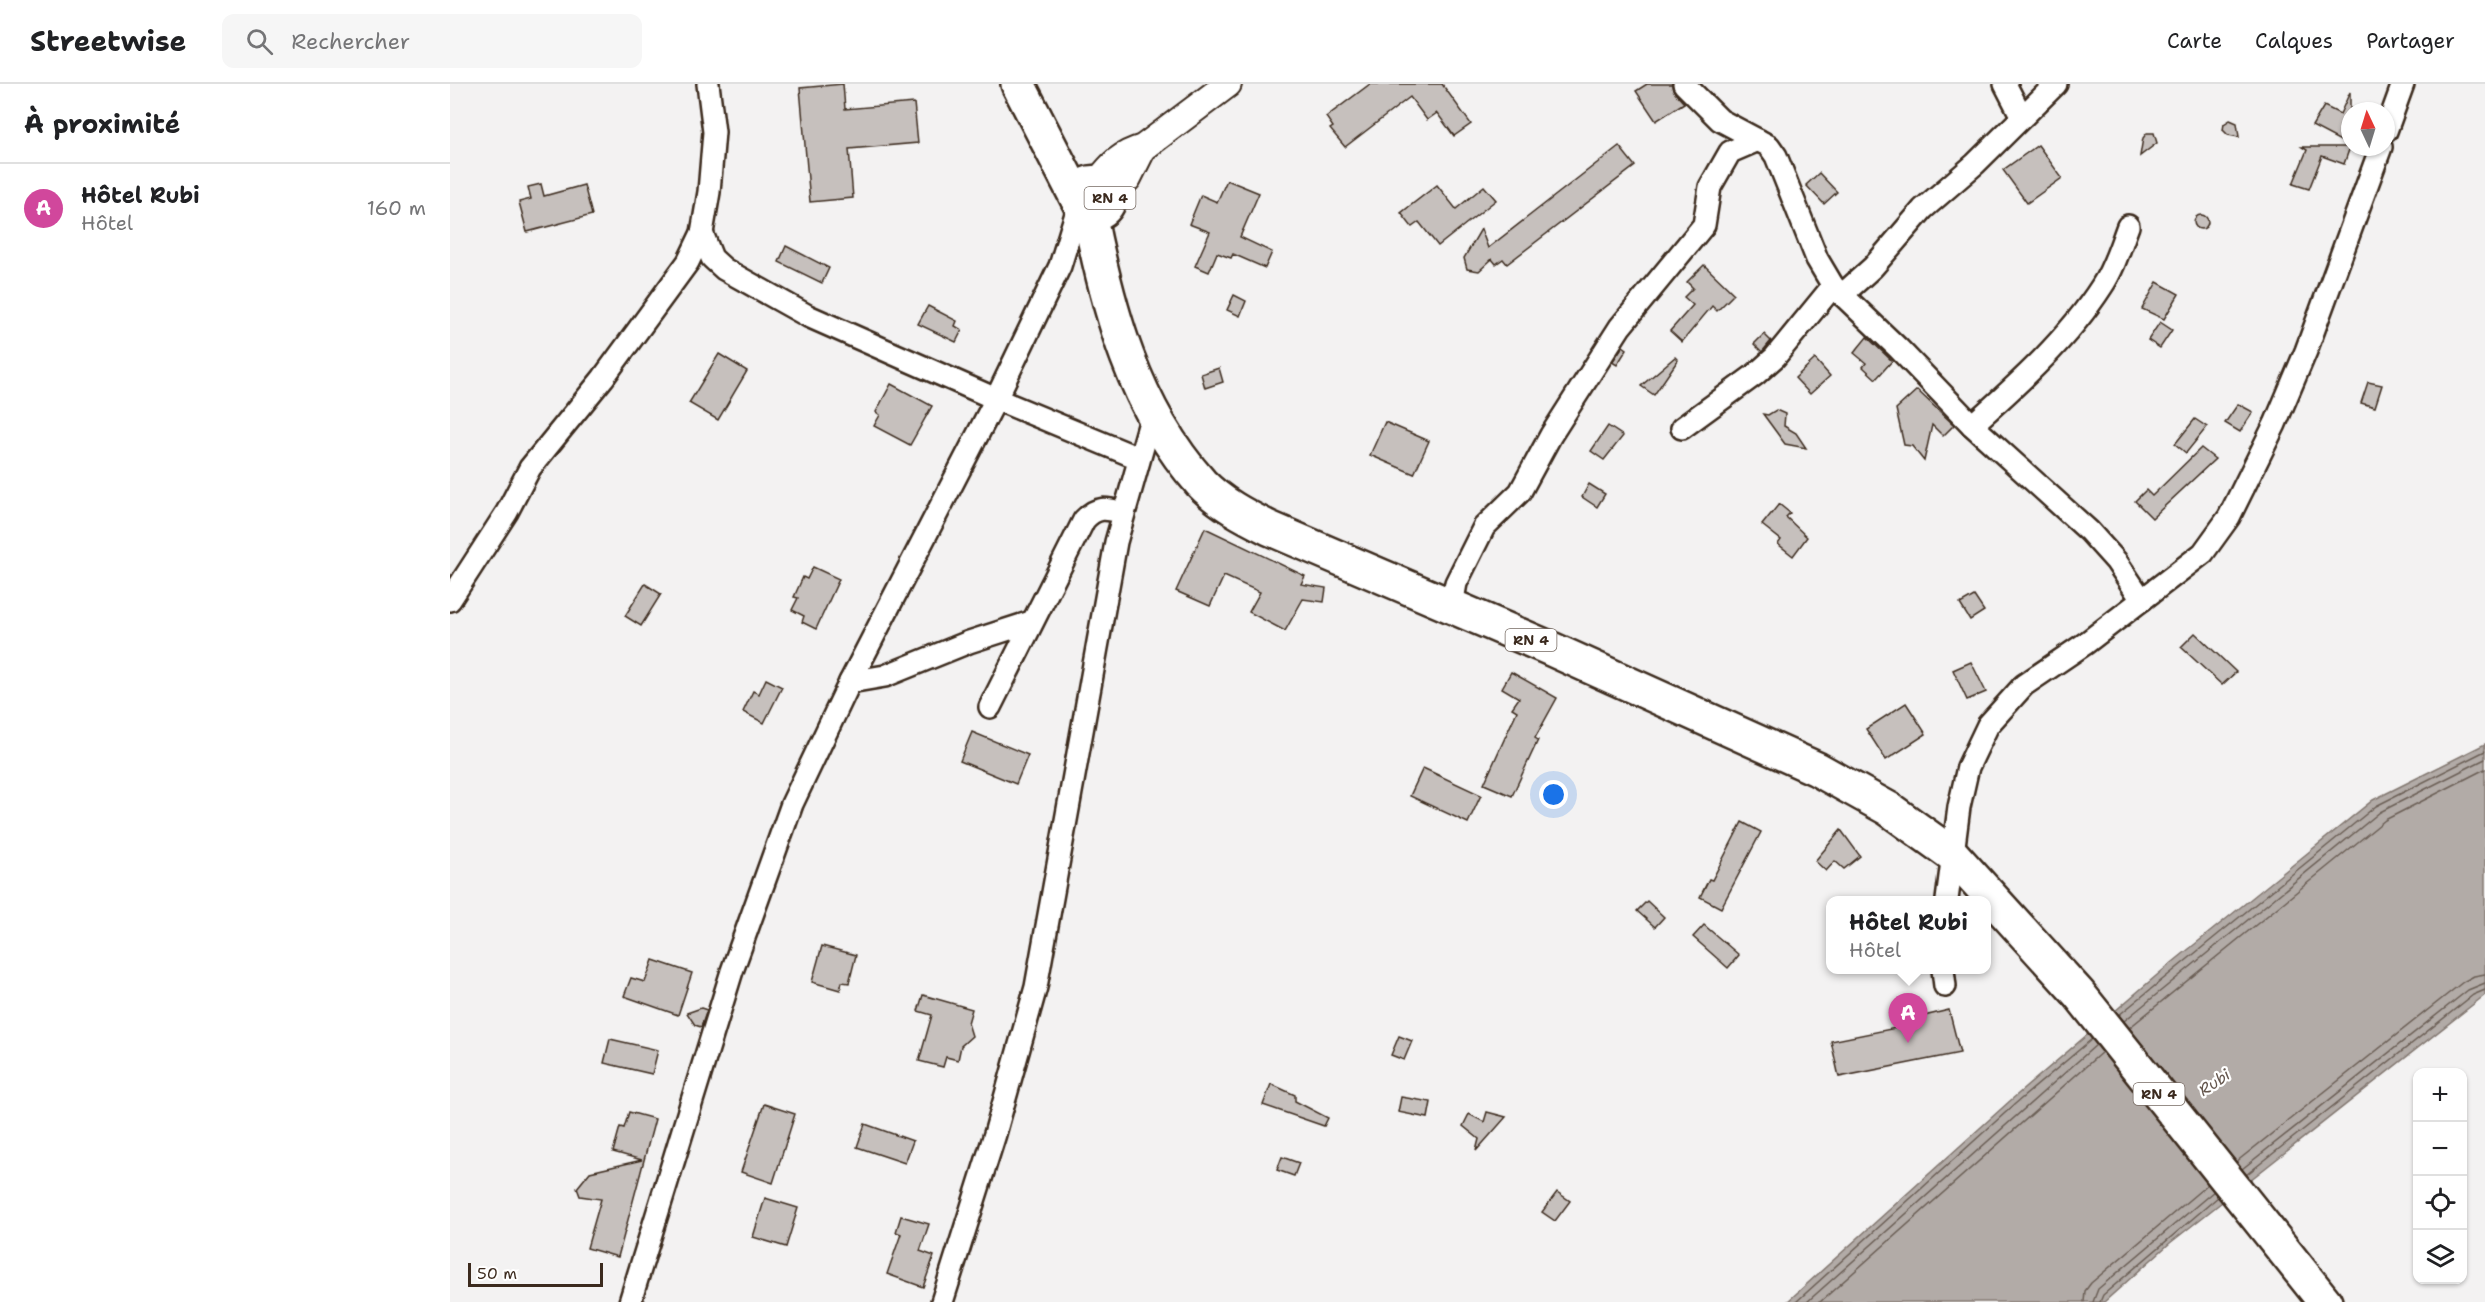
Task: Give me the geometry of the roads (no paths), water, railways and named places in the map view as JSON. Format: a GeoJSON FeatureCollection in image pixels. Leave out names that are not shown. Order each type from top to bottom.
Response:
{"type":"FeatureCollection","features":[{"type":"Feature","properties":{"kind":"highway","name":"RN 4"},"geometry":{"type":"LineString","coordinates":[[1018,84],[1040,129],[1080,162],[1091,196],[1105,291],[1152,415],[1202,484],[1233,510],[1269,528],[1452,606],[1817,769],[1889,809],[1953,855],[1990,896]]}},
{"type":"Feature","properties":{"kind":"highway","name":"RN 4"},"geometry":{"type":"LineString","coordinates":[[1991,897],[2079,994],[2325,1302]]}},
{"type":"Feature","properties":{"kind":"street"},"geometry":{"type":"LineString","coordinates":[[450,600],[507,512],[530,468],[603,378],[688,262],[702,232],[709,192],[714,132],[708,84]]}},
{"type":"Feature","properties":{"kind":"street"},"geometry":{"type":"LineString","coordinates":[[631,1301],[732,971],[792,804],[850,682],[996,399],[1091,196],[1128,178],[1143,148],[1228,84]]}},
{"type":"Feature","properties":{"kind":"street"},"geometry":{"type":"LineString","coordinates":[[1684,84],[1720,120],[1769,146],[1776,156],[1818,259],[1837,291],[1899,349],[1972,425],[2089,531],[2116,561],[2142,600]]}},
{"type":"Feature","properties":{"kind":"street"},"geometry":{"type":"LineString","coordinates":[[2005,84],[2022,117]]}},
{"type":"Feature","properties":{"kind":"street"},"geometry":{"type":"LineString","coordinates":[[1682,428],[1756,374],[1837,291],[1873,267],[1923,209],[1975,164],[2056,84]]}},
{"type":"Feature","properties":{"kind":"street"},"geometry":{"type":"LineString","coordinates":[[2395,106],[2403,84]]}},
{"type":"Feature","properties":{"kind":"street"},"geometry":{"type":"LineString","coordinates":[[1452,606],[1456,583],[1484,527],[1520,492],[1551,435],[1620,327],[1704,225],[1710,187],[1730,152],[1730,142],[1720,120]]}},
{"type":"Feature","properties":{"kind":"street"},"geometry":{"type":"LineString","coordinates":[[1730,152],[1758,140]]}},
{"type":"Feature","properties":{"kind":"street"},"geometry":{"type":"LineString","coordinates":[[1948,896],[1968,767],[1988,725],[2024,685],[2086,643],[2203,553],[2229,517],[2242,494],[2306,351],[2378,156]]}},
{"type":"Feature","properties":{"kind":"street"},"geometry":{"type":"LineString","coordinates":[[1972,425],[2039,361],[2102,286],[2115,262],[2128,226]]}},
{"type":"Feature","properties":{"kind":"street"},"geometry":{"type":"LineString","coordinates":[[702,232],[712,258],[735,276],[808,316],[996,399],[1138,458]]}},
{"type":"Feature","properties":{"kind":"street"},"geometry":{"type":"LineString","coordinates":[[688,262],[712,258]]}},
{"type":"Feature","properties":{"kind":"street"},"geometry":{"type":"LineString","coordinates":[[942,1302],[995,1134],[1036,987],[1123,513],[1152,415]]}},
{"type":"Feature","properties":{"kind":"street"},"geometry":{"type":"LineString","coordinates":[[990,707],[1084,520],[1092,511],[1103,508],[1123,513]]}},
{"type":"Feature","properties":{"kind":"street"},"geometry":{"type":"LineString","coordinates":[[850,682],[885,676],[969,642],[1031,622]]}},
{"type":"Feature","properties":{"kind":"water","name":"Rubi"},"geometry":{"type":"Polygon","coordinates":[[[2485,744],[2485,995],[2170,1243],[2104,1302],[1787,1302],[2011,1100],[2163,970],[2373,800],[2485,744]]]}},
{"type":"Feature","properties":{"kind":"place","name":"Hôtel Rubi"},"geometry":{"type":"Point","coordinates":[1908,1043]}}]}
